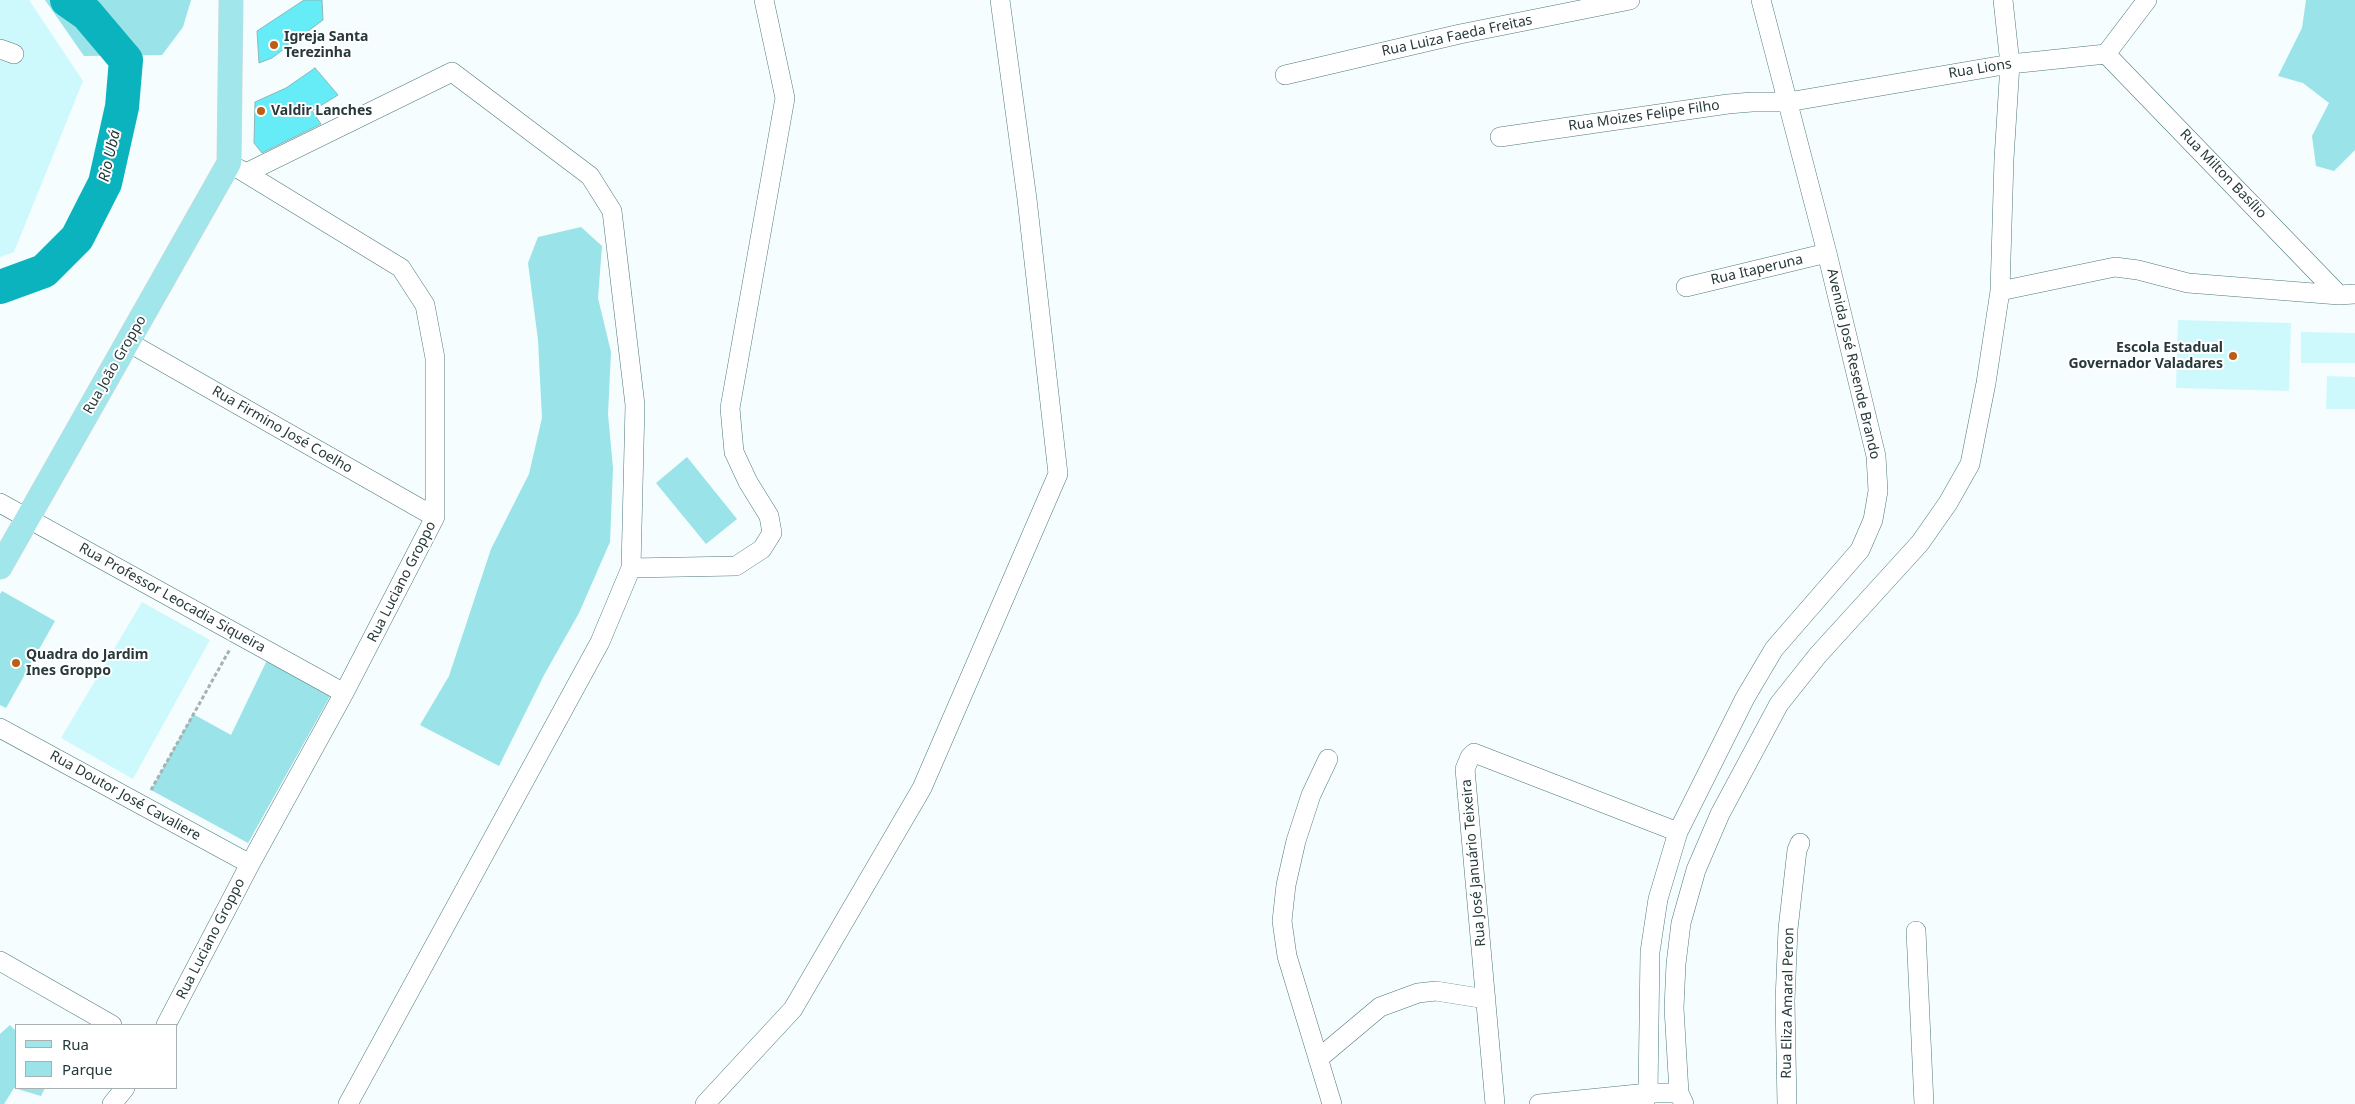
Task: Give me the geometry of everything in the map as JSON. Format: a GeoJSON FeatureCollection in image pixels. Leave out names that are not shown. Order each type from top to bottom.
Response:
{"type":"FeatureCollection","features":[{"type":"Feature","properties":{"kind":"main road"},"geometry":{"type":"LineString","coordinates":[[231,0],[238,168]]}},
{"type":"Feature","properties":{"kind":"main road","name":"Rua João Groppo"},"geometry":{"type":"LineString","coordinates":[[0,567],[128,342],[238,168]]}},
{"type":"Feature","properties":{"kind":"street"},"geometry":{"type":"LineString","coordinates":[[631,568],[736,566],[762,549],[772,533],[769,516],[748,482],[734,452],[730,408],[785,98],[764,0]]}},
{"type":"Feature","properties":{"kind":"street"},"geometry":{"type":"LineString","coordinates":[[705,1104],[793,1009],[922,788],[1058,474],[1027,199],[1000,0]]}},
{"type":"Feature","properties":{"kind":"street","name":"Rua Luiza Faeda Freitas"},"geometry":{"type":"LineString","coordinates":[[1285,75],[1460,34],[1630,0]]}},
{"type":"Feature","properties":{"kind":"street","name":"Avenida José Resende Brando"},"geometry":{"type":"LineString","coordinates":[[1646,1099],[1650,952],[1658,899],[1678,832],[1741,707],[1774,649],[1860,550],[1873,520],[1878,491],[1876,456],[1827,253],[1761,0]]}},
{"type":"Feature","properties":{"kind":"street"},"geometry":{"type":"LineString","coordinates":[[1539,1104],[1675,1098],[1674,1008],[1676,964],[1681,923],[1696,870],[1720,814],[1779,704],[1818,655],[1920,543],[1948,503],[1970,464],[1986,383],[2000,291],[2004,159],[2010,64],[2003,0]]}},
{"type":"Feature","properties":{"kind":"street"},"geometry":{"type":"LineString","coordinates":[[2106,54],[2147,0]]}},
{"type":"Feature","properties":{"kind":"street","name":"Rua Lions"},"geometry":{"type":"LineString","coordinates":[[1788,102],[2010,64],[2106,54]]}},
{"type":"Feature","properties":{"kind":"street","name":"Rua Milton Basílio"},"geometry":{"type":"LineString","coordinates":[[2106,54],[2347,294]]}},
{"type":"Feature","properties":{"kind":"street"},"geometry":{"type":"LineString","coordinates":[[238,168],[452,72],[590,176],[612,211],[636,405],[631,568],[600,642],[348,1104]]}},
{"type":"Feature","properties":{"kind":"street","name":"Rua Moizes Felipe Filho"},"geometry":{"type":"LineString","coordinates":[[1500,137],[1728,104],[1788,102]]}},
{"type":"Feature","properties":{"kind":"street","name":"Rua Luciano Groppo"},"geometry":{"type":"LineString","coordinates":[[167,1024],[250,864],[344,693],[435,517],[435,358],[425,305],[401,268],[238,168]]}},
{"type":"Feature","properties":{"kind":"street","name":"Rua Itaperuna"},"geometry":{"type":"LineString","coordinates":[[1686,287],[1827,253]]}},
{"type":"Feature","properties":{"kind":"street"},"geometry":{"type":"LineString","coordinates":[[2000,291],[2115,267],[2138,270],[2188,283],[2347,294]]}},
{"type":"Feature","properties":{"kind":"street","name":"Rua Firmino José Coelho"},"geometry":{"type":"LineString","coordinates":[[128,342],[435,517]]}},
{"type":"Feature","properties":{"kind":"street","name":"Rua Professor Leocadia Siqueira"},"geometry":{"type":"LineString","coordinates":[[0,503],[237,636],[344,693]]}},
{"type":"Feature","properties":{"kind":"street","name":"Rua Doutor José Cavaliere"},"geometry":{"type":"LineString","coordinates":[[0,728],[250,864]]}},
{"type":"Feature","properties":{"kind":"street","name":"Rua José Januário Teixeira"},"geometry":{"type":"LineString","coordinates":[[1495,1104],[1466,769],[1470,757],[1474,754],[1678,832]]}},
{"type":"Feature","properties":{"kind":"street"},"geometry":{"type":"LineString","coordinates":[[1328,760],[1311,795],[1296,841],[1286,885],[1282,921],[1287,956],[1332,1104]]}},
{"type":"Feature","properties":{"kind":"street","name":"Rua Eliza Amaral Peron"},"geometry":{"type":"LineString","coordinates":[[1787,1104],[1785,1001],[1788,938],[1797,850],[1800,843]]}},
{"type":"Feature","properties":{"kind":"street"},"geometry":{"type":"LineString","coordinates":[[1916,932],[1924,1104]]}},
{"type":"Feature","properties":{"kind":"street"},"geometry":{"type":"LineString","coordinates":[[0,961],[110,1024]]}},
{"type":"Feature","properties":{"kind":"street"},"geometry":{"type":"LineString","coordinates":[[1318,1059],[1380,1007],[1418,993],[1436,991],[1486,999]]}},
{"type":"Feature","properties":{"kind":"street"},"geometry":{"type":"LineString","coordinates":[[112,1104],[124,1089]]}},
{"type":"Feature","properties":{"kind":"path"},"geometry":{"type":"LineString","coordinates":[[142,806],[237,636]]}},
{"type":"Feature","properties":{"kind":"shaded area"},"geometry":{"type":"Polygon","coordinates":[[[0,0],[29,0],[83,81],[14,252],[0,257],[0,0]]]}},
{"type":"Feature","properties":{"kind":"shaded area","name":"Escola Estadual Governador Valadares"},"geometry":{"type":"Polygon","coordinates":[[[2178,320],[2291,323],[2289,391],[2176,388],[2178,320]]]}},
{"type":"Feature","properties":{"kind":"shaded area"},"geometry":{"type":"Polygon","coordinates":[[[2301,332],[2355,333],[2355,363],[2301,363],[2301,332]]]}},
{"type":"Feature","properties":{"kind":"shaded area"},"geometry":{"type":"Polygon","coordinates":[[[2327,376],[2355,377],[2355,409],[2326,409],[2327,376]]]}},
{"type":"Feature","properties":{"kind":"shaded area"},"geometry":{"type":"Polygon","coordinates":[[[142,602],[210,640],[133,779],[61,738],[142,602]]]}},
{"type":"Feature","properties":{"kind":"green space"},"geometry":{"type":"Polygon","coordinates":[[[45,0],[191,0],[183,27],[162,55],[84,56],[45,0]]]}},
{"type":"Feature","properties":{"kind":"green space"},"geometry":{"type":"Polygon","coordinates":[[[2306,0],[2355,0],[2355,150],[2334,171],[2316,166],[2312,136],[2329,103],[2303,83],[2278,76],[2302,28],[2306,0]]]}},
{"type":"Feature","properties":{"kind":"green space"},"geometry":{"type":"Polygon","coordinates":[[[581,227],[602,246],[598,298],[611,352],[608,414],[613,468],[610,542],[579,613],[544,675],[499,766],[420,725],[449,676],[491,549],[529,474],[542,418],[538,340],[528,263],[538,237],[581,227]]]}},
{"type":"Feature","properties":{"kind":"green space"},"geometry":{"type":"Polygon","coordinates":[[[687,457],[737,519],[706,544],[656,483],[687,457]]]}},
{"type":"Feature","properties":{"kind":"green space","name":"Quadra do Jardim Ines Groppo"},"geometry":{"type":"Polygon","coordinates":[[[2,591],[55,621],[6,708],[0,705],[0,594],[2,591]]]}},
{"type":"Feature","properties":{"kind":"green space"},"geometry":{"type":"Polygon","coordinates":[[[270,654],[333,691],[248,843],[151,790],[193,714],[231,735],[270,654]]]}},
{"type":"Feature","properties":{"kind":"green space"},"geometry":{"type":"Polygon","coordinates":[[[10,1025],[15,1030],[15,1088],[4,1104],[0,1104],[0,1034],[10,1025]]]}},
{"type":"Feature","properties":{"kind":"green space"},"geometry":{"type":"Polygon","coordinates":[[[17,1089],[44,1089],[41,1096],[17,1089]]]}},
{"type":"Feature","properties":{"kind":"building","name":"Igreja Santa Terezinha"},"geometry":{"type":"Polygon","coordinates":[[[304,0],[322,0],[323,20],[272,58],[259,63],[257,31],[304,0]]]}},
{"type":"Feature","properties":{"kind":"building"},"geometry":{"type":"Polygon","coordinates":[[[315,68],[338,95],[312,111],[321,124],[262,153],[254,143],[255,102],[286,88],[315,68]]]}},
{"type":"Feature","properties":{"kind":"waterway","name":"Rio Ubá"},"geometry":{"type":"LineString","coordinates":[[0,287],[44,271],[77,238],[105,183],[122,107],[126,60],[87,14],[67,0]]}},
{"type":"Feature","properties":{"kind":"place","name":"Igreja Santa Terezinha"},"geometry":{"type":"Point","coordinates":[274,45]}},
{"type":"Feature","properties":{"kind":"place","name":"Valdir Lanches"},"geometry":{"type":"Point","coordinates":[261,111]}},
{"type":"Feature","properties":{"kind":"place","name":"Escola Estadual Governador Valadares"},"geometry":{"type":"Point","coordinates":[2233,356]}},
{"type":"Feature","properties":{"kind":"place","name":"Quadra do Jardim Ines Groppo"},"geometry":{"type":"Point","coordinates":[16,663]}}]}
